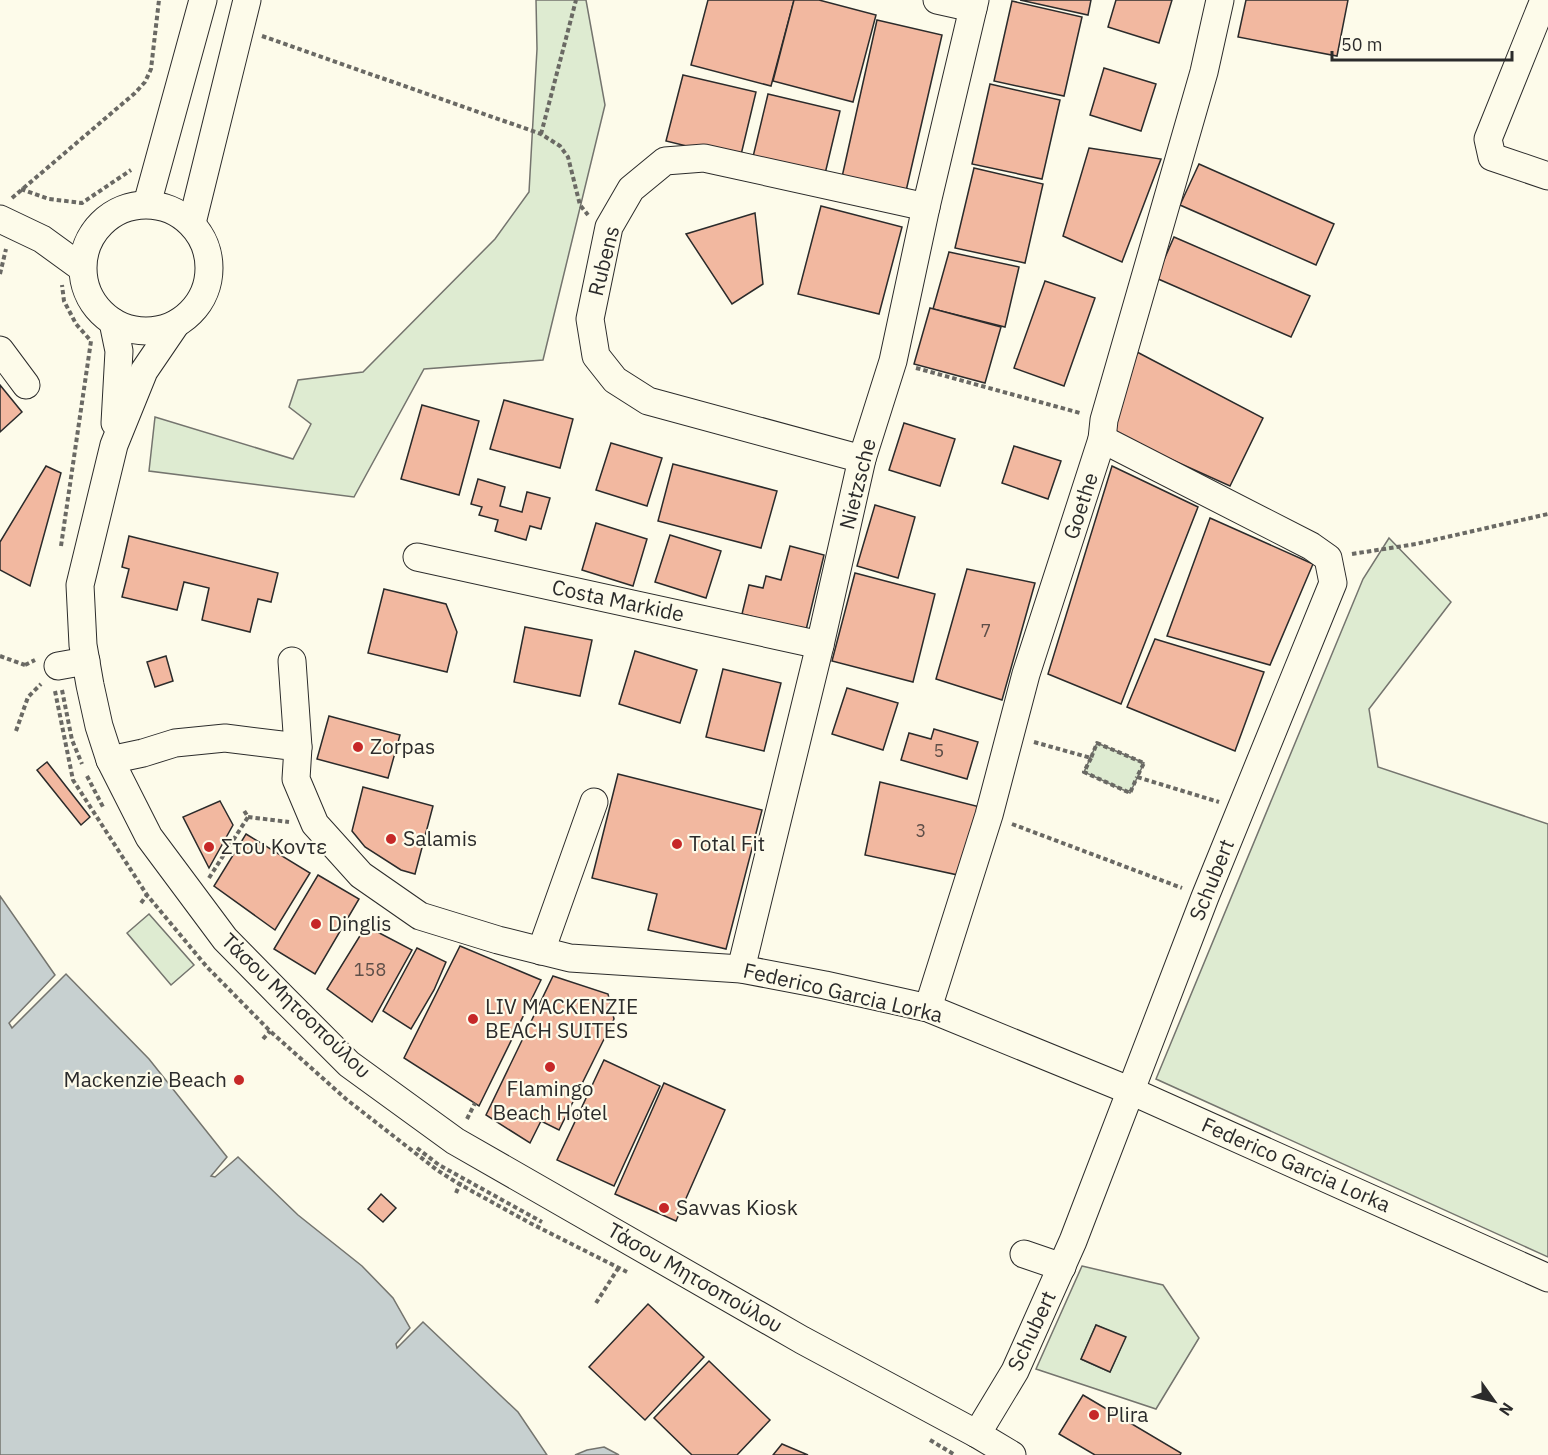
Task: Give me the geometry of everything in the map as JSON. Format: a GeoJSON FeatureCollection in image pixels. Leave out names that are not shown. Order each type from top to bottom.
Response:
{"type":"FeatureCollection","features":[{"type":"Feature","properties":{"kind":"street"},"geometry":{"type":"LineString","coordinates":[[147,204],[203,0]]}},
{"type":"Feature","properties":{"kind":"street"},"geometry":{"type":"LineString","coordinates":[[192,223],[247,0]]}},
{"type":"Feature","properties":{"kind":"street"},"geometry":{"type":"LineString","coordinates":[[937,0],[974,4]]}},
{"type":"Feature","properties":{"kind":"street","name":"Goethe"},"geometry":{"type":"LineString","coordinates":[[928,1008],[989,815],[1026,674],[1103,429],[1204,72],[1220,0]]}},
{"type":"Feature","properties":{"kind":"street"},"geometry":{"type":"LineString","coordinates":[[1544,0],[1488,140],[1491,158],[1548,176]]}},
{"type":"Feature","properties":{"kind":"street","name":"Nietzsche"},"geometry":{"type":"LineString","coordinates":[[741,969],[820,645],[862,459],[893,361],[926,207],[974,4]]}},
{"type":"Feature","properties":{"kind":"street","name":"Rubens"},"geometry":{"type":"LineString","coordinates":[[862,459],[648,402],[615,380],[596,356],[590,319],[609,227],[631,189],[665,161],[704,158],[926,207]]}},
{"type":"Feature","properties":{"kind":"street","name":"Τάσου Μητσοπούλου"},"geometry":{"type":"LineString","coordinates":[[147,204],[163,206],[179,213],[192,223],[205,243],[210,266],[206,289],[195,309],[176,324],[161,330],[144,332],[128,329],[113,322],[97,308],[86,289],[71,273],[90,237],[100,224],[114,213],[129,206],[147,204]]}},
{"type":"Feature","properties":{"kind":"street"},"geometry":{"type":"LineString","coordinates":[[3,221],[42,239],[71,273]]}},
{"type":"Feature","properties":{"kind":"street"},"geometry":{"type":"LineString","coordinates":[[42,239],[100,224]]}},
{"type":"Feature","properties":{"kind":"street","name":"Τάσου Μητσοπούλου"},"geometry":{"type":"LineString","coordinates":[[113,322],[120,351],[114,445]]}},
{"type":"Feature","properties":{"kind":"street","name":"Τάσου Μητσοπούλου"},"geometry":{"type":"LineString","coordinates":[[176,324],[144,371],[114,445],[80,585],[83,645],[99,726],[110,760],[149,837],[225,939],[349,1064],[455,1141],[802,1340],[1012,1455]]}},
{"type":"Feature","properties":{"kind":"street"},"geometry":{"type":"LineString","coordinates":[[0,350],[26,385]]}},
{"type":"Feature","properties":{"kind":"street"},"geometry":{"type":"LineString","coordinates":[[1103,429],[1311,546],[1328,558]]}},
{"type":"Feature","properties":{"kind":"street","name":"Costa Markide"},"geometry":{"type":"LineString","coordinates":[[417,557],[820,645]]}},
{"type":"Feature","properties":{"kind":"street","name":"Schubert"},"geometry":{"type":"LineString","coordinates":[[977,1434],[1015,1371],[1074,1241],[1205,897],[1333,583],[1328,558]]}},
{"type":"Feature","properties":{"kind":"street"},"geometry":{"type":"LineString","coordinates":[[58,666],[86,661]]}},
{"type":"Feature","properties":{"kind":"street","name":"Federico Garcia Lorka"},"geometry":{"type":"LineString","coordinates":[[292,661],[298,747],[296,779],[315,824],[361,875],[420,916],[570,958],[741,969],[801,970],[864,985],[928,1008],[1131,1091],[1548,1278]]}},
{"type":"Feature","properties":{"kind":"street"},"geometry":{"type":"LineString","coordinates":[[110,760],[174,743],[225,738],[298,747]]}},
{"type":"Feature","properties":{"kind":"street"},"geometry":{"type":"LineString","coordinates":[[542,951],[594,802]]}},
{"type":"Feature","properties":{"kind":"street"},"geometry":{"type":"LineString","coordinates":[[1024,1254],[1062,1267]]}},
{"type":"Feature","properties":{"kind":"path"},"geometry":{"type":"LineString","coordinates":[[3,221],[13,197],[21,189],[145,82],[151,69],[159,0]]}},
{"type":"Feature","properties":{"kind":"path"},"geometry":{"type":"LineString","coordinates":[[541,134],[576,0]]}},
{"type":"Feature","properties":{"kind":"path"},"geometry":{"type":"LineString","coordinates":[[240,28],[541,134],[560,146],[568,157],[580,205],[592,219],[609,227]]}},
{"type":"Feature","properties":{"kind":"path"},"geometry":{"type":"LineString","coordinates":[[21,189],[50,199],[82,203],[134,168]]}},
{"type":"Feature","properties":{"kind":"path"},"geometry":{"type":"LineString","coordinates":[[60,557],[91,341],[76,324],[64,301],[71,273]]}},
{"type":"Feature","properties":{"kind":"path"},"geometry":{"type":"LineString","coordinates":[[893,361],[1103,429]]}},
{"type":"Feature","properties":{"kind":"path"},"geometry":{"type":"LineString","coordinates":[[1328,558],[1416,544],[1548,514]]}},
{"type":"Feature","properties":{"kind":"path"},"geometry":{"type":"LineString","coordinates":[[0,656],[25,665],[58,666]]}},
{"type":"Feature","properties":{"kind":"path"},"geometry":{"type":"LineString","coordinates":[[16,731],[28,697],[58,666]]}},
{"type":"Feature","properties":{"kind":"path"},"geometry":{"type":"LineString","coordinates":[[1010,736],[1091,758]]}},
{"type":"Feature","properties":{"kind":"path"},"geometry":{"type":"LineString","coordinates":[[1097,743],[1144,763],[1130,793],[1084,772],[1091,758],[1097,743]]}},
{"type":"Feature","properties":{"kind":"path"},"geometry":{"type":"LineString","coordinates":[[1137,777],[1241,809]]}},
{"type":"Feature","properties":{"kind":"path"},"geometry":{"type":"LineString","coordinates":[[243,809],[248,817]]}},
{"type":"Feature","properties":{"kind":"path"},"geometry":{"type":"LineString","coordinates":[[989,815],[1205,897]]}},
{"type":"Feature","properties":{"kind":"path"},"geometry":{"type":"LineString","coordinates":[[248,817],[315,824]]}},
{"type":"Feature","properties":{"kind":"path"},"geometry":{"type":"LineString","coordinates":[[196,899],[248,817]]}},
{"type":"Feature","properties":{"kind":"path"},"geometry":{"type":"LineString","coordinates":[[141,903],[147,895]]}},
{"type":"Feature","properties":{"kind":"path"},"geometry":{"type":"LineString","coordinates":[[263,1039],[270,1032]]}},
{"type":"Feature","properties":{"kind":"path"},"geometry":{"type":"LineString","coordinates":[[456,1193],[462,1179]]}},
{"type":"Feature","properties":{"kind":"path"},"geometry":{"type":"LineString","coordinates":[[596,1303],[619,1267]]}},
{"type":"Feature","properties":{"kind":"green space"},"geometry":{"type":"Polygon","coordinates":[[[536,0],[586,0],[605,105],[543,360],[424,369],[354,497],[149,471],[155,417],[293,459],[311,424],[289,407],[298,380],[363,372],[495,239],[529,192],[537,49],[536,0]]]}},
{"type":"Feature","properties":{"kind":"green space"},"geometry":{"type":"Polygon","coordinates":[[[1389,538],[1451,602],[1369,709],[1378,767],[1548,824],[1548,1257],[1156,1079],[1363,579],[1389,538]]]}},
{"type":"Feature","properties":{"kind":"green space"},"geometry":{"type":"Polygon","coordinates":[[[1097,743],[1144,763],[1130,793],[1084,772],[1097,743]]]}},
{"type":"Feature","properties":{"kind":"green space"},"geometry":{"type":"Polygon","coordinates":[[[149,914],[194,965],[171,985],[127,933],[149,914]]]}},
{"type":"Feature","properties":{"kind":"green space"},"geometry":{"type":"Polygon","coordinates":[[[1082,1266],[1163,1285],[1199,1338],[1156,1409],[1036,1369],[1082,1266]],[[1096,1325],[1081,1359],[1110,1372],[1125,1338],[1096,1325]]]}},
{"type":"Feature","properties":{"kind":"shaded area"},"geometry":{"type":"Polygon","coordinates":[[[0,896],[55,975],[9,1023],[12,1028],[66,974],[149,1059],[227,1157],[211,1176],[215,1177],[238,1157],[298,1215],[362,1266],[393,1298],[410,1328],[396,1344],[397,1348],[423,1322],[518,1412],[547,1455],[0,1455],[0,896]]]}},
{"type":"Feature","properties":{"kind":"shaded area"},"geometry":{"type":"Polygon","coordinates":[[[604,1447],[619,1455],[575,1455],[587,1450],[604,1447]]]}},
{"type":"Feature","properties":{"kind":"building"},"geometry":{"type":"Polygon","coordinates":[[[708,0],[794,0],[771,86],[691,65],[708,0]]]}},
{"type":"Feature","properties":{"kind":"building"},"geometry":{"type":"Polygon","coordinates":[[[794,0],[819,0],[876,15],[853,102],[773,81],[794,0]]]}},
{"type":"Feature","properties":{"kind":"building"},"geometry":{"type":"Polygon","coordinates":[[[1020,0],[1091,0],[1088,15],[1020,0]]]}},
{"type":"Feature","properties":{"kind":"building"},"geometry":{"type":"Polygon","coordinates":[[[1116,0],[1172,0],[1159,43],[1108,27],[1116,0]]]}},
{"type":"Feature","properties":{"kind":"building"},"geometry":{"type":"Polygon","coordinates":[[[1246,0],[1348,0],[1337,56],[1238,37],[1246,0]]]}},
{"type":"Feature","properties":{"kind":"building"},"geometry":{"type":"Polygon","coordinates":[[[1012,1],[1082,17],[1064,96],[994,81],[1012,1]]]}},
{"type":"Feature","properties":{"kind":"building"},"geometry":{"type":"Polygon","coordinates":[[[877,20],[942,35],[906,191],[842,177],[877,20]]]}},
{"type":"Feature","properties":{"kind":"building"},"geometry":{"type":"Polygon","coordinates":[[[1104,68],[1156,84],[1141,131],[1090,115],[1104,68]]]}},
{"type":"Feature","properties":{"kind":"building"},"geometry":{"type":"Polygon","coordinates":[[[683,75],[756,92],[740,159],[666,141],[683,75]]]}},
{"type":"Feature","properties":{"kind":"building"},"geometry":{"type":"Polygon","coordinates":[[[990,84],[1060,100],[1042,179],[972,164],[990,84]]]}},
{"type":"Feature","properties":{"kind":"building"},"geometry":{"type":"Polygon","coordinates":[[[768,94],[840,111],[824,178],[752,161],[768,94]]]}},
{"type":"Feature","properties":{"kind":"building"},"geometry":{"type":"Polygon","coordinates":[[[1089,148],[1161,159],[1122,262],[1063,236],[1089,148]]]}},
{"type":"Feature","properties":{"kind":"building"},"geometry":{"type":"Polygon","coordinates":[[[1199,164],[1334,224],[1316,265],[1180,205],[1199,164]]]}},
{"type":"Feature","properties":{"kind":"building"},"geometry":{"type":"Polygon","coordinates":[[[974,168],[1043,184],[1025,263],[955,248],[974,168]]]}},
{"type":"Feature","properties":{"kind":"building"},"geometry":{"type":"Polygon","coordinates":[[[821,206],[902,227],[879,314],[798,294],[821,206]]]}},
{"type":"Feature","properties":{"kind":"building"},"geometry":{"type":"Polygon","coordinates":[[[755,213],[763,284],[732,304],[686,234],[755,213]]]}},
{"type":"Feature","properties":{"kind":"building"},"geometry":{"type":"Polygon","coordinates":[[[1174,237],[1310,296],[1291,337],[1156,278],[1174,237]]]}},
{"type":"Feature","properties":{"kind":"building"},"geometry":{"type":"Polygon","coordinates":[[[949,252],[1019,267],[1005,327],[933,309],[949,252]]]}},
{"type":"Feature","properties":{"kind":"building"},"geometry":{"type":"Polygon","coordinates":[[[1045,281],[1095,298],[1064,386],[1014,368],[1045,281]]]}},
{"type":"Feature","properties":{"kind":"building"},"geometry":{"type":"Polygon","coordinates":[[[930,308],[1001,327],[985,383],[914,364],[930,308]]]}},
{"type":"Feature","properties":{"kind":"building"},"geometry":{"type":"Polygon","coordinates":[[[1137,352],[1263,418],[1230,486],[1108,431],[1137,352]]]}},
{"type":"Feature","properties":{"kind":"building"},"geometry":{"type":"Polygon","coordinates":[[[0,385],[22,412],[0,432],[0,385]]]}},
{"type":"Feature","properties":{"kind":"building"},"geometry":{"type":"Polygon","coordinates":[[[504,400],[573,419],[560,468],[490,449],[504,400]]]}},
{"type":"Feature","properties":{"kind":"building"},"geometry":{"type":"Polygon","coordinates":[[[422,405],[479,421],[459,495],[401,479],[422,405]]]}},
{"type":"Feature","properties":{"kind":"building"},"geometry":{"type":"Polygon","coordinates":[[[904,423],[955,439],[940,486],[889,470],[904,423]]]}},
{"type":"Feature","properties":{"kind":"building"},"geometry":{"type":"Polygon","coordinates":[[[611,443],[662,458],[647,506],[596,490],[611,443]]]}},
{"type":"Feature","properties":{"kind":"building"},"geometry":{"type":"Polygon","coordinates":[[[1014,446],[1061,461],[1048,499],[1002,483],[1014,446]]]}},
{"type":"Feature","properties":{"kind":"building"},"geometry":{"type":"Polygon","coordinates":[[[673,464],[777,491],[761,548],[658,521],[673,464]]]}},
{"type":"Feature","properties":{"kind":"building"},"geometry":{"type":"Polygon","coordinates":[[[46,466],[61,473],[30,586],[0,570],[0,542],[46,466]]]}},
{"type":"Feature","properties":{"kind":"building"},"geometry":{"type":"Polygon","coordinates":[[[1112,466],[1198,507],[1121,704],[1048,674],[1112,466]]]}},
{"type":"Feature","properties":{"kind":"building"},"geometry":{"type":"Polygon","coordinates":[[[478,479],[505,487],[500,506],[522,512],[527,492],[550,498],[541,529],[530,526],[526,540],[495,531],[498,520],[479,515],[482,507],[471,504],[478,479]]]}},
{"type":"Feature","properties":{"kind":"building"},"geometry":{"type":"Polygon","coordinates":[[[875,505],[915,517],[898,578],[857,566],[875,505]]]}},
{"type":"Feature","properties":{"kind":"building"},"geometry":{"type":"Polygon","coordinates":[[[1210,518],[1313,564],[1270,665],[1167,636],[1210,518]]]}},
{"type":"Feature","properties":{"kind":"building"},"geometry":{"type":"Polygon","coordinates":[[[596,523],[647,539],[633,586],[582,570],[596,523]]]}},
{"type":"Feature","properties":{"kind":"building"},"geometry":{"type":"Polygon","coordinates":[[[670,535],[721,551],[706,598],[655,582],[670,535]]]}},
{"type":"Feature","properties":{"kind":"building"},"geometry":{"type":"Polygon","coordinates":[[[129,536],[278,573],[271,602],[258,599],[250,632],[202,620],[209,588],[184,582],[177,610],[122,597],[129,569],[122,567],[129,536]]]}},
{"type":"Feature","properties":{"kind":"building"},"geometry":{"type":"Polygon","coordinates":[[[790,546],[824,555],[806,630],[742,614],[749,585],[763,588],[766,576],[781,580],[790,546]]]}},
{"type":"Feature","properties":{"kind":"building"},"geometry":{"type":"Polygon","coordinates":[[[967,569],[1035,583],[1002,700],[936,679],[967,569]]]}},
{"type":"Feature","properties":{"kind":"building"},"geometry":{"type":"Polygon","coordinates":[[[855,573],[935,594],[913,682],[832,661],[855,573]]]}},
{"type":"Feature","properties":{"kind":"building"},"geometry":{"type":"Polygon","coordinates":[[[384,589],[446,604],[457,632],[447,672],[368,653],[384,589]]]}},
{"type":"Feature","properties":{"kind":"building"},"geometry":{"type":"Polygon","coordinates":[[[525,627],[592,640],[580,696],[514,682],[525,627]]]}},
{"type":"Feature","properties":{"kind":"building"},"geometry":{"type":"Polygon","coordinates":[[[1155,639],[1264,672],[1235,751],[1127,707],[1155,639]]]}},
{"type":"Feature","properties":{"kind":"building"},"geometry":{"type":"Polygon","coordinates":[[[635,651],[697,670],[680,723],[619,704],[635,651]]]}},
{"type":"Feature","properties":{"kind":"building"},"geometry":{"type":"Polygon","coordinates":[[[166,656],[173,681],[155,687],[147,662],[166,656]]]}},
{"type":"Feature","properties":{"kind":"building"},"geometry":{"type":"Polygon","coordinates":[[[723,669],[781,683],[764,751],[706,737],[723,669]]]}},
{"type":"Feature","properties":{"kind":"building"},"geometry":{"type":"Polygon","coordinates":[[[847,688],[898,703],[883,750],[832,734],[847,688]]]}},
{"type":"Feature","properties":{"kind":"building","name":"Zorpas"},"geometry":{"type":"Polygon","coordinates":[[[329,716],[400,735],[388,778],[317,759],[329,716]]]}},
{"type":"Feature","properties":{"kind":"building"},"geometry":{"type":"Polygon","coordinates":[[[934,729],[978,742],[967,779],[901,760],[909,733],[931,739],[934,729]]]}},
{"type":"Feature","properties":{"kind":"building"},"geometry":{"type":"Polygon","coordinates":[[[47,762],[90,817],[81,825],[37,770],[47,762]]]}},
{"type":"Feature","properties":{"kind":"building","name":"Total Fit"},"geometry":{"type":"Polygon","coordinates":[[[618,774],[762,810],[726,949],[648,930],[657,894],[592,878],[618,774]]]}},
{"type":"Feature","properties":{"kind":"building"},"geometry":{"type":"Polygon","coordinates":[[[880,782],[980,807],[958,875],[865,855],[880,782]]]}},
{"type":"Feature","properties":{"kind":"building","name":"Salamis"},"geometry":{"type":"Polygon","coordinates":[[[363,787],[433,806],[415,874],[401,870],[365,847],[352,831],[363,787]]]}},
{"type":"Feature","properties":{"kind":"building","name":"Στου Κοντε"},"geometry":{"type":"Polygon","coordinates":[[[220,801],[233,825],[209,868],[183,817],[220,801]]]}},
{"type":"Feature","properties":{"kind":"building"},"geometry":{"type":"Polygon","coordinates":[[[246,834],[310,873],[275,930],[214,886],[246,834]]]}},
{"type":"Feature","properties":{"kind":"building","name":"Dinglis"},"geometry":{"type":"Polygon","coordinates":[[[318,875],[359,899],[315,974],[274,949],[318,875]]]}},
{"type":"Feature","properties":{"kind":"building"},"geometry":{"type":"Polygon","coordinates":[[[366,926],[412,950],[372,1022],[327,989],[366,926]]]}},
{"type":"Feature","properties":{"kind":"building","name":"LIV MACKENZIE BEACH SUITES"},"geometry":{"type":"Polygon","coordinates":[[[460,946],[541,980],[479,1106],[404,1058],[460,946]]]}},
{"type":"Feature","properties":{"kind":"building"},"geometry":{"type":"Polygon","coordinates":[[[417,948],[446,962],[434,990],[411,1029],[383,1011],[417,948]]]}},
{"type":"Feature","properties":{"kind":"building","name":"Flamingo Beach Hotel"},"geometry":{"type":"Polygon","coordinates":[[[553,976],[608,994],[614,1019],[559,1130],[541,1121],[530,1143],[486,1115],[553,976]]]}},
{"type":"Feature","properties":{"kind":"building"},"geometry":{"type":"Polygon","coordinates":[[[604,1060],[660,1086],[614,1186],[557,1160],[604,1060]]]}},
{"type":"Feature","properties":{"kind":"building"},"geometry":{"type":"Polygon","coordinates":[[[664,1083],[725,1110],[676,1221],[615,1194],[664,1083]]]}},
{"type":"Feature","properties":{"kind":"building"},"geometry":{"type":"Polygon","coordinates":[[[381,1194],[396,1208],[383,1222],[368,1209],[381,1194]]]}},
{"type":"Feature","properties":{"kind":"building"},"geometry":{"type":"Polygon","coordinates":[[[648,1304],[704,1357],[645,1420],[589,1367],[648,1304]]]}},
{"type":"Feature","properties":{"kind":"building"},"geometry":{"type":"Polygon","coordinates":[[[1096,1325],[1126,1337],[1110,1372],[1081,1359],[1096,1325]]]}},
{"type":"Feature","properties":{"kind":"building"},"geometry":{"type":"Polygon","coordinates":[[[709,1361],[770,1420],[737,1455],[692,1455],[654,1418],[709,1361]]]}},
{"type":"Feature","properties":{"kind":"building","name":"Plira"},"geometry":{"type":"Polygon","coordinates":[[[1083,1395],[1181,1453],[1180,1455],[1095,1455],[1059,1434],[1083,1395]]]}},
{"type":"Feature","properties":{"kind":"building"},"geometry":{"type":"Polygon","coordinates":[[[782,1444],[808,1455],[773,1455],[782,1444]]]}},
{"type":"Feature","properties":{"kind":"place","name":"Zorpas"},"geometry":{"type":"Point","coordinates":[358,747]}},
{"type":"Feature","properties":{"kind":"place","name":"Salamis"},"geometry":{"type":"Point","coordinates":[391,839]}},
{"type":"Feature","properties":{"kind":"place","name":"Total Fit"},"geometry":{"type":"Point","coordinates":[677,844]}},
{"type":"Feature","properties":{"kind":"place","name":"Στου Κοντε"},"geometry":{"type":"Point","coordinates":[209,847]}},
{"type":"Feature","properties":{"kind":"place","name":"Dinglis"},"geometry":{"type":"Point","coordinates":[316,924]}},
{"type":"Feature","properties":{"kind":"place","name":"LIV MACKENZIE BEACH SUITES"},"geometry":{"type":"Point","coordinates":[473,1019]}},
{"type":"Feature","properties":{"kind":"place","name":"Flamingo Beach Hotel"},"geometry":{"type":"Point","coordinates":[550,1067]}},
{"type":"Feature","properties":{"kind":"place","name":"Mackenzie Beach"},"geometry":{"type":"Point","coordinates":[239,1080]}},
{"type":"Feature","properties":{"kind":"place","name":"Savvas Kiosk"},"geometry":{"type":"Point","coordinates":[664,1208]}},
{"type":"Feature","properties":{"kind":"place","name":"Plira"},"geometry":{"type":"Point","coordinates":[1094,1415]}}]}
